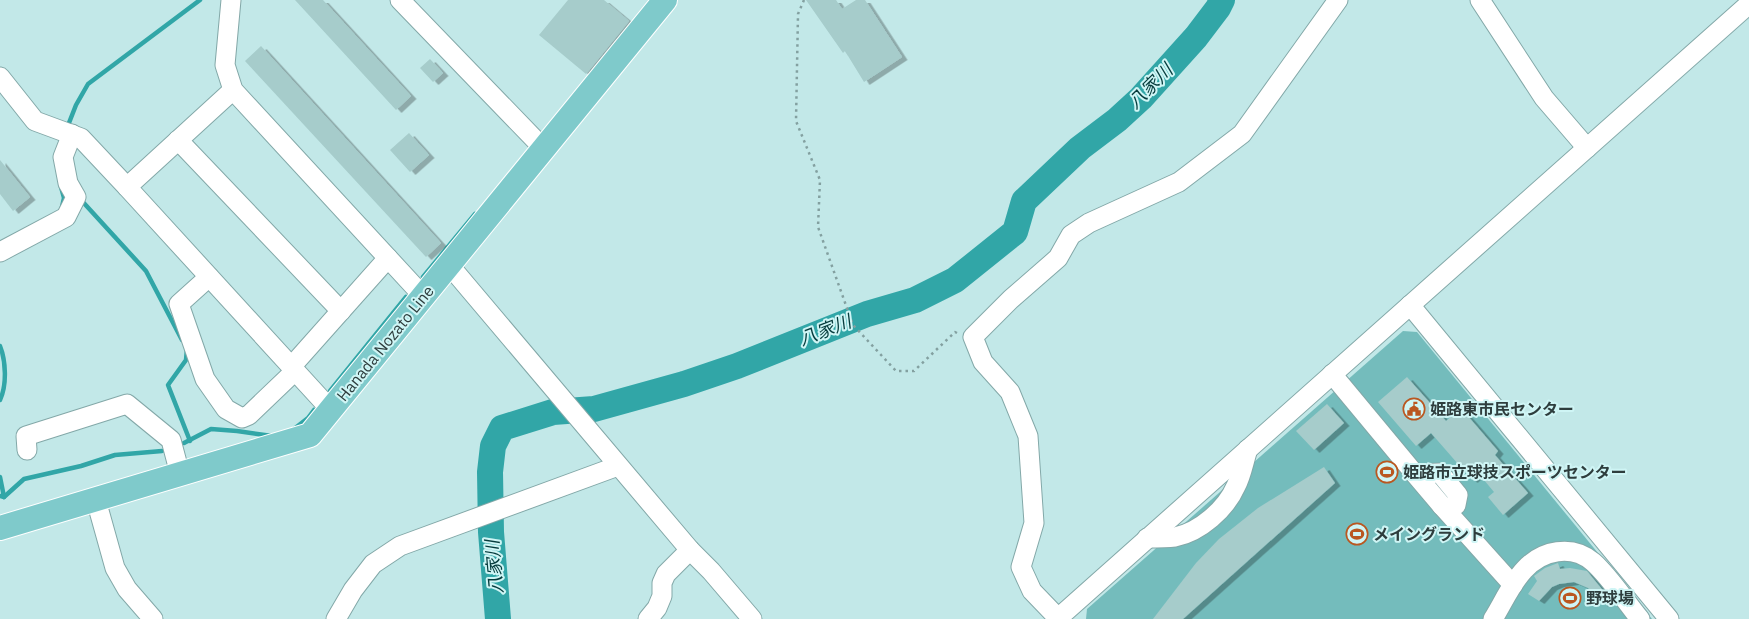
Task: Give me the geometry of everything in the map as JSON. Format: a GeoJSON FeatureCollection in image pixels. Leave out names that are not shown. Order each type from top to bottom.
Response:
{"type":"FeatureCollection","features":[{"type":"Feature","properties":{"kind":"main road","name":"Hanada Nozato Line"},"geometry":{"type":"LineString","coordinates":[[0,528],[310,435],[423,296],[450,266],[665,0]]}},
{"type":"Feature","properties":{"kind":"street"},"geometry":{"type":"LineString","coordinates":[[231,0],[225,66],[233,90],[423,296]]}},
{"type":"Feature","properties":{"kind":"street"},"geometry":{"type":"LineString","coordinates":[[400,0],[544,149]]}},
{"type":"Feature","properties":{"kind":"street"},"geometry":{"type":"LineString","coordinates":[[1338,0],[1242,134],[1179,182],[1089,223],[1072,235],[1058,258],[1011,299],[973,338],[983,362],[1010,392],[1028,436],[1034,522],[1021,567],[1032,591],[1058,619],[1749,4]]}},
{"type":"Feature","properties":{"kind":"street"},"geometry":{"type":"LineString","coordinates":[[1480,0],[1544,98],[1587,148]]}},
{"type":"Feature","properties":{"kind":"street"},"geometry":{"type":"LineString","coordinates":[[0,77],[35,121],[81,138],[331,410]]}},
{"type":"Feature","properties":{"kind":"street"},"geometry":{"type":"LineString","coordinates":[[127,187],[233,90]]}},
{"type":"Feature","properties":{"kind":"street"},"geometry":{"type":"LineString","coordinates":[[0,252],[66,217],[76,197],[68,183],[63,157],[66,132]]}},
{"type":"Feature","properties":{"kind":"street"},"geometry":{"type":"LineString","coordinates":[[178,140],[341,311]]}},
{"type":"Feature","properties":{"kind":"street"},"geometry":{"type":"LineString","coordinates":[[209,276],[179,304],[205,379],[226,409],[242,418],[248,415],[293,369],[388,258]]}},
{"type":"Feature","properties":{"kind":"street"},"geometry":{"type":"LineString","coordinates":[[450,266],[618,466],[752,619]]}},
{"type":"Feature","properties":{"kind":"street"},"geometry":{"type":"LineString","coordinates":[[1410,305],[1669,619]]}},
{"type":"Feature","properties":{"kind":"street"},"geometry":{"type":"LineString","coordinates":[[1332,374],[1442,506],[1513,585]]}},
{"type":"Feature","properties":{"kind":"street"},"geometry":{"type":"LineString","coordinates":[[27,450],[26,436],[127,404],[171,440],[180,474]]}},
{"type":"Feature","properties":{"kind":"street"},"geometry":{"type":"LineString","coordinates":[[1148,538],[1175,536],[1186,532],[1205,522],[1217,512],[1228,500],[1237,485],[1248,449]]}},
{"type":"Feature","properties":{"kind":"street"},"geometry":{"type":"LineString","coordinates":[[336,619],[353,590],[373,564],[400,546],[618,466]]}},
{"type":"Feature","properties":{"kind":"street"},"geometry":{"type":"LineString","coordinates":[[96,500],[115,568],[127,589],[153,619]]}},
{"type":"Feature","properties":{"kind":"street"},"geometry":{"type":"LineString","coordinates":[[648,619],[657,608],[662,596],[662,583],[666,574],[690,550]]}},
{"type":"Feature","properties":{"kind":"street"},"geometry":{"type":"LineString","coordinates":[[1493,619],[1524,570],[1532,562],[1543,556],[1560,551],[1579,553],[1594,563],[1640,619]]}},
{"type":"Feature","properties":{"kind":"path"},"geometry":{"type":"LineString","coordinates":[[804,0],[798,14],[796,121],[820,180],[818,227],[854,325],[896,371],[914,371],[955,332],[973,338]]}},
{"type":"Feature","properties":{"kind":"shaded area","name":"姫路市立球技スポーツセンター"},"geometry":{"type":"Polygon","coordinates":[[[1403,331],[1417,332],[1652,619],[1086,619],[1087,609],[1403,331]]]}},
{"type":"Feature","properties":{"kind":"building"},"geometry":{"type":"Polygon","coordinates":[[[295,0],[323,0],[411,96],[396,110],[295,0]]]}},
{"type":"Feature","properties":{"kind":"building"},"geometry":{"type":"Polygon","coordinates":[[[568,0],[604,0],[629,21],[586,74],[539,35],[568,0]]]}},
{"type":"Feature","properties":{"kind":"building"},"geometry":{"type":"Polygon","coordinates":[[[806,0],[836,0],[842,9],[856,0],[865,0],[902,57],[864,82],[845,51],[843,53],[806,0]]]}},
{"type":"Feature","properties":{"kind":"building"},"geometry":{"type":"Polygon","coordinates":[[[261,46],[441,243],[426,257],[245,61],[261,46]]]}},
{"type":"Feature","properties":{"kind":"building"},"geometry":{"type":"Polygon","coordinates":[[[430,59],[443,73],[433,82],[420,68],[430,59]]]}},
{"type":"Feature","properties":{"kind":"building"},"geometry":{"type":"Polygon","coordinates":[[[409,133],[429,155],[410,172],[390,150],[409,133]]]}},
{"type":"Feature","properties":{"kind":"building"},"geometry":{"type":"Polygon","coordinates":[[[0,160],[30,197],[13,211],[0,194],[0,160]]]}},
{"type":"Feature","properties":{"kind":"building"},"geometry":{"type":"Polygon","coordinates":[[[1407,377],[1446,421],[1461,408],[1498,451],[1495,455],[1528,493],[1503,515],[1488,497],[1494,492],[1479,474],[1472,480],[1431,433],[1416,446],[1378,402],[1407,377]]]}},
{"type":"Feature","properties":{"kind":"building"},"geometry":{"type":"Polygon","coordinates":[[[1327,404],[1344,423],[1314,450],[1296,431],[1327,404]]]}},
{"type":"Feature","properties":{"kind":"building"},"geometry":{"type":"Polygon","coordinates":[[[1324,467],[1335,483],[1183,619],[1153,619],[1196,563],[1219,539],[1258,508],[1324,467]]]}},
{"type":"Feature","properties":{"kind":"building"},"geometry":{"type":"Polygon","coordinates":[[[1558,563],[1560,569],[1570,568],[1587,571],[1610,599],[1603,604],[1588,588],[1574,582],[1552,587],[1539,601],[1528,594],[1537,581],[1534,576],[1545,568],[1558,563]]]}},
{"type":"Feature","properties":{"kind":"waterway"},"geometry":{"type":"LineString","coordinates":[[67,128],[76,105],[88,84],[200,0]]}},
{"type":"Feature","properties":{"kind":"waterway","name":"八家川"},"geometry":{"type":"LineString","coordinates":[[498,619],[491,532],[490,472],[493,446],[502,428],[553,412],[594,409],[684,384],[737,366],[867,314],[915,300],[955,280],[1015,232],[1024,201],[1080,148],[1117,120],[1141,98],[1196,37],[1222,0]]}},
{"type":"Feature","properties":{"kind":"waterway"},"geometry":{"type":"LineString","coordinates":[[61,187],[64,198],[62,207]]}},
{"type":"Feature","properties":{"kind":"waterway"},"geometry":{"type":"LineString","coordinates":[[82,201],[146,271],[182,340]]}},
{"type":"Feature","properties":{"kind":"waterway"},"geometry":{"type":"LineString","coordinates":[[423,277],[475,214]]}},
{"type":"Feature","properties":{"kind":"waterway"},"geometry":{"type":"LineString","coordinates":[[330,391],[406,297]]}},
{"type":"Feature","properties":{"kind":"waterway"},"geometry":{"type":"LineString","coordinates":[[0,346],[4,359],[5,373],[4,387],[0,400]]}},
{"type":"Feature","properties":{"kind":"waterway"},"geometry":{"type":"LineString","coordinates":[[187,349],[186,360],[168,385],[190,441]]}},
{"type":"Feature","properties":{"kind":"waterway"},"geometry":{"type":"LineString","coordinates":[[294,429],[308,418],[314,410]]}},
{"type":"Feature","properties":{"kind":"waterway"},"geometry":{"type":"LineString","coordinates":[[184,443],[211,429],[272,436]]}},
{"type":"Feature","properties":{"kind":"waterway"},"geometry":{"type":"LineString","coordinates":[[4,497],[24,479],[81,466],[115,455],[162,451]]}},
{"type":"Feature","properties":{"kind":"waterway"},"geometry":{"type":"LineString","coordinates":[[0,477],[4,497],[0,496]]}},
{"type":"Feature","properties":{"kind":"place","name":"姫路東市民センター"},"geometry":{"type":"Point","coordinates":[1414,409]}},
{"type":"Feature","properties":{"kind":"place","name":"姫路市立球技スポーツセンター"},"geometry":{"type":"Point","coordinates":[1387,472]}},
{"type":"Feature","properties":{"kind":"place","name":"メイングランド"},"geometry":{"type":"Point","coordinates":[1357,534]}},
{"type":"Feature","properties":{"kind":"place","name":"野球場"},"geometry":{"type":"Point","coordinates":[1570,598]}}]}
